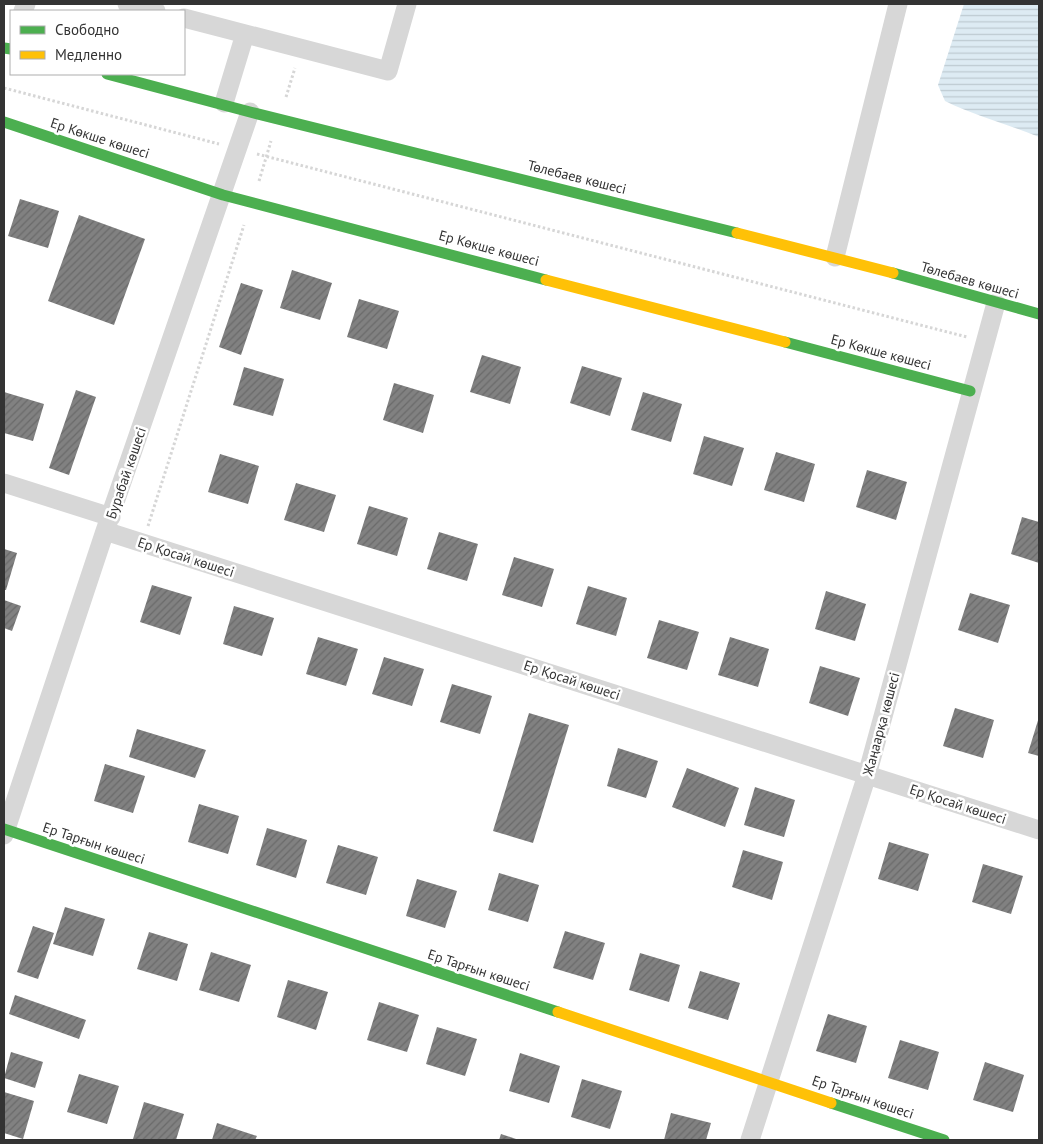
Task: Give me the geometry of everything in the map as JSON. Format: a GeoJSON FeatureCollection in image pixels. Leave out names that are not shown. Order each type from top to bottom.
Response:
{"type":"FeatureCollection","features":[{"type":"Feature","properties":{"kind":"street"},"geometry":{"type":"LineString","coordinates":[[127,4],[152,10]]}},
{"type":"Feature","properties":{"kind":"street"},"geometry":{"type":"LineString","coordinates":[[185,18],[388,71],[406,4]]}},
{"type":"Feature","properties":{"kind":"street"},"geometry":{"type":"LineString","coordinates":[[835,257],[898,4]]}},
{"type":"Feature","properties":{"kind":"street"},"geometry":{"type":"LineString","coordinates":[[224,104],[245,34]]}},
{"type":"Feature","properties":{"kind":"street","name":"Төлебаев көшесі"},"geometry":{"type":"LineString","coordinates":[[111,75],[250,112],[835,257],[1039,314]]}},
{"type":"Feature","properties":{"kind":"street","name":"Бурабай көшесі"},"geometry":{"type":"LineString","coordinates":[[4,831],[250,112]]}},
{"type":"Feature","properties":{"kind":"street","name":"Ер Көкше көшесі"},"geometry":{"type":"LineString","coordinates":[[4,122],[223,195],[252,201],[970,391]]}},
{"type":"Feature","properties":{"kind":"street","name":"Жаңаарқа көшесі"},"geometry":{"type":"LineString","coordinates":[[750,1140],[868,775],[970,391],[996,303]]}},
{"type":"Feature","properties":{"kind":"street","name":"Ер Қосай көшесі"},"geometry":{"type":"LineString","coordinates":[[4,483],[108,524],[142,543],[1039,830]]}},
{"type":"Feature","properties":{"kind":"street","name":"Ер Тарғын көшесі"},"geometry":{"type":"LineString","coordinates":[[4,831],[944,1140]]}},
{"type":"Feature","properties":{"kind":"path"},"geometry":{"type":"LineString","coordinates":[[142,543],[301,49]]}},
{"type":"Feature","properties":{"kind":"path"},"geometry":{"type":"LineString","coordinates":[[4,88],[985,342]]}},
{"type":"Feature","properties":{"kind":"shaded area"},"geometry":{"type":"Polygon","coordinates":[[[964,4],[1039,4],[1039,137],[945,101],[938,85],[964,4]]]}},
{"type":"Feature","properties":{"kind":"building"},"geometry":{"type":"Polygon","coordinates":[[[20,199],[59,211],[48,248],[8,236],[20,199]]]}},
{"type":"Feature","properties":{"kind":"building"},"geometry":{"type":"Polygon","coordinates":[[[79,215],[145,239],[114,325],[48,301],[79,215]]]}},
{"type":"Feature","properties":{"kind":"building"},"geometry":{"type":"Polygon","coordinates":[[[292,270],[332,283],[320,320],[280,308],[292,270]]]}},
{"type":"Feature","properties":{"kind":"building"},"geometry":{"type":"Polygon","coordinates":[[[241,283],[263,290],[241,355],[219,347],[241,283]]]}},
{"type":"Feature","properties":{"kind":"building"},"geometry":{"type":"Polygon","coordinates":[[[359,299],[399,311],[387,349],[347,337],[359,299]]]}},
{"type":"Feature","properties":{"kind":"building"},"geometry":{"type":"Polygon","coordinates":[[[482,355],[521,367],[510,404],[470,392],[482,355]]]}},
{"type":"Feature","properties":{"kind":"building"},"geometry":{"type":"Polygon","coordinates":[[[582,366],[622,378],[610,416],[570,403],[582,366]]]}},
{"type":"Feature","properties":{"kind":"building"},"geometry":{"type":"Polygon","coordinates":[[[244,367],[284,379],[273,416],[233,405],[244,367]]]}},
{"type":"Feature","properties":{"kind":"building"},"geometry":{"type":"Polygon","coordinates":[[[394,383],[434,395],[423,433],[383,420],[394,383]]]}},
{"type":"Feature","properties":{"kind":"building"},"geometry":{"type":"Polygon","coordinates":[[[76,390],[96,397],[69,475],[49,468],[76,390]]]}},
{"type":"Feature","properties":{"kind":"building"},"geometry":{"type":"Polygon","coordinates":[[[4,392],[44,404],[33,441],[4,433],[4,392]]]}},
{"type":"Feature","properties":{"kind":"building"},"geometry":{"type":"Polygon","coordinates":[[[643,392],[682,404],[671,442],[631,430],[643,392]]]}},
{"type":"Feature","properties":{"kind":"building"},"geometry":{"type":"Polygon","coordinates":[[[704,436],[744,448],[732,486],[693,474],[704,436]]]}},
{"type":"Feature","properties":{"kind":"building"},"geometry":{"type":"Polygon","coordinates":[[[776,452],[815,464],[804,502],[764,490],[776,452]]]}},
{"type":"Feature","properties":{"kind":"building"},"geometry":{"type":"Polygon","coordinates":[[[220,454],[259,466],[248,504],[208,492],[220,454]]]}},
{"type":"Feature","properties":{"kind":"building"},"geometry":{"type":"Polygon","coordinates":[[[867,470],[907,482],[896,520],[856,507],[867,470]]]}},
{"type":"Feature","properties":{"kind":"building"},"geometry":{"type":"Polygon","coordinates":[[[296,483],[336,495],[324,532],[284,520],[296,483]]]}},
{"type":"Feature","properties":{"kind":"building"},"geometry":{"type":"Polygon","coordinates":[[[369,506],[408,518],[397,556],[357,544],[369,506]]]}},
{"type":"Feature","properties":{"kind":"building"},"geometry":{"type":"Polygon","coordinates":[[[1022,517],[1039,522],[1039,563],[1011,554],[1022,517]]]}},
{"type":"Feature","properties":{"kind":"building"},"geometry":{"type":"Polygon","coordinates":[[[439,532],[478,544],[467,581],[427,569],[439,532]]]}},
{"type":"Feature","properties":{"kind":"building"},"geometry":{"type":"Polygon","coordinates":[[[4,549],[17,553],[6,590],[4,590],[4,549]]]}},
{"type":"Feature","properties":{"kind":"building"},"geometry":{"type":"Polygon","coordinates":[[[514,557],[554,569],[542,607],[502,595],[514,557]]]}},
{"type":"Feature","properties":{"kind":"building"},"geometry":{"type":"Polygon","coordinates":[[[152,585],[192,597],[180,635],[140,622],[152,585]]]}},
{"type":"Feature","properties":{"kind":"building"},"geometry":{"type":"Polygon","coordinates":[[[588,586],[627,598],[616,636],[576,624],[588,586]]]}},
{"type":"Feature","properties":{"kind":"building"},"geometry":{"type":"Polygon","coordinates":[[[826,591],[866,604],[855,641],[815,629],[826,591]]]}},
{"type":"Feature","properties":{"kind":"building"},"geometry":{"type":"Polygon","coordinates":[[[970,593],[1010,605],[998,643],[958,630],[970,593]]]}},
{"type":"Feature","properties":{"kind":"building"},"geometry":{"type":"Polygon","coordinates":[[[4,600],[21,606],[12,631],[4,628],[4,600]]]}},
{"type":"Feature","properties":{"kind":"building"},"geometry":{"type":"Polygon","coordinates":[[[234,606],[274,618],[262,656],[223,644],[234,606]]]}},
{"type":"Feature","properties":{"kind":"building"},"geometry":{"type":"Polygon","coordinates":[[[659,620],[699,632],[687,670],[647,658],[659,620]]]}},
{"type":"Feature","properties":{"kind":"building"},"geometry":{"type":"Polygon","coordinates":[[[318,637],[358,649],[346,686],[306,674],[318,637]]]}},
{"type":"Feature","properties":{"kind":"building"},"geometry":{"type":"Polygon","coordinates":[[[730,637],[769,649],[758,687],[718,675],[730,637]]]}},
{"type":"Feature","properties":{"kind":"building"},"geometry":{"type":"Polygon","coordinates":[[[384,657],[424,669],[412,706],[372,694],[384,657]]]}},
{"type":"Feature","properties":{"kind":"building"},"geometry":{"type":"Polygon","coordinates":[[[820,666],[860,678],[848,716],[809,703],[820,666]]]}},
{"type":"Feature","properties":{"kind":"building"},"geometry":{"type":"Polygon","coordinates":[[[452,684],[492,696],[480,734],[440,722],[452,684]]]}},
{"type":"Feature","properties":{"kind":"building"},"geometry":{"type":"Polygon","coordinates":[[[955,708],[994,720],[983,758],[943,746],[955,708]]]}},
{"type":"Feature","properties":{"kind":"building"},"geometry":{"type":"Polygon","coordinates":[[[529,713],[569,725],[533,843],[493,831],[529,713]]]}},
{"type":"Feature","properties":{"kind":"building"},"geometry":{"type":"Polygon","coordinates":[[[1039,717],[1039,756],[1028,753],[1039,717]]]}},
{"type":"Feature","properties":{"kind":"building"},"geometry":{"type":"Polygon","coordinates":[[[137,729],[206,750],[195,778],[129,757],[137,729]]]}},
{"type":"Feature","properties":{"kind":"building"},"geometry":{"type":"Polygon","coordinates":[[[618,748],[658,761],[646,798],[607,786],[618,748]]]}},
{"type":"Feature","properties":{"kind":"building"},"geometry":{"type":"Polygon","coordinates":[[[105,764],[145,776],[133,813],[94,801],[105,764]]]}},
{"type":"Feature","properties":{"kind":"building"},"geometry":{"type":"Polygon","coordinates":[[[687,768],[739,788],[725,827],[672,807],[687,768]]]}},
{"type":"Feature","properties":{"kind":"building"},"geometry":{"type":"Polygon","coordinates":[[[755,787],[795,800],[784,837],[744,825],[755,787]]]}},
{"type":"Feature","properties":{"kind":"building"},"geometry":{"type":"Polygon","coordinates":[[[199,804],[239,816],[228,854],[188,842],[199,804]]]}},
{"type":"Feature","properties":{"kind":"building"},"geometry":{"type":"Polygon","coordinates":[[[267,828],[307,840],[296,878],[256,865],[267,828]]]}},
{"type":"Feature","properties":{"kind":"building"},"geometry":{"type":"Polygon","coordinates":[[[889,842],[929,854],[918,891],[878,879],[889,842]]]}},
{"type":"Feature","properties":{"kind":"building"},"geometry":{"type":"Polygon","coordinates":[[[338,845],[378,857],[366,895],[326,883],[338,845]]]}},
{"type":"Feature","properties":{"kind":"building"},"geometry":{"type":"Polygon","coordinates":[[[743,850],[783,862],[772,900],[732,887],[743,850]]]}},
{"type":"Feature","properties":{"kind":"building"},"geometry":{"type":"Polygon","coordinates":[[[983,864],[1023,876],[1011,914],[972,902],[983,864]]]}},
{"type":"Feature","properties":{"kind":"building"},"geometry":{"type":"Polygon","coordinates":[[[499,873],[539,885],[528,922],[488,910],[499,873]]]}},
{"type":"Feature","properties":{"kind":"building"},"geometry":{"type":"Polygon","coordinates":[[[417,879],[457,891],[445,928],[406,916],[417,879]]]}},
{"type":"Feature","properties":{"kind":"building"},"geometry":{"type":"Polygon","coordinates":[[[65,907],[105,919],[93,956],[53,944],[65,907]]]}},
{"type":"Feature","properties":{"kind":"building"},"geometry":{"type":"Polygon","coordinates":[[[33,926],[54,933],[38,979],[17,972],[33,926]]]}},
{"type":"Feature","properties":{"kind":"building"},"geometry":{"type":"Polygon","coordinates":[[[565,931],[605,943],[593,980],[553,968],[565,931]]]}},
{"type":"Feature","properties":{"kind":"building"},"geometry":{"type":"Polygon","coordinates":[[[149,932],[188,944],[177,981],[137,969],[149,932]]]}},
{"type":"Feature","properties":{"kind":"building"},"geometry":{"type":"Polygon","coordinates":[[[211,952],[251,965],[239,1002],[199,990],[211,952]]]}},
{"type":"Feature","properties":{"kind":"building"},"geometry":{"type":"Polygon","coordinates":[[[640,953],[680,965],[669,1002],[629,990],[640,953]]]}},
{"type":"Feature","properties":{"kind":"building"},"geometry":{"type":"Polygon","coordinates":[[[700,971],[740,983],[728,1020],[688,1008],[700,971]]]}},
{"type":"Feature","properties":{"kind":"building"},"geometry":{"type":"Polygon","coordinates":[[[288,980],[328,992],[316,1030],[277,1017],[288,980]]]}},
{"type":"Feature","properties":{"kind":"building"},"geometry":{"type":"Polygon","coordinates":[[[15,995],[86,1020],[79,1039],[9,1014],[15,995]]]}},
{"type":"Feature","properties":{"kind":"building"},"geometry":{"type":"Polygon","coordinates":[[[379,1002],[419,1015],[407,1052],[367,1040],[379,1002]]]}},
{"type":"Feature","properties":{"kind":"building"},"geometry":{"type":"Polygon","coordinates":[[[828,1014],[867,1026],[856,1063],[816,1051],[828,1014]]]}},
{"type":"Feature","properties":{"kind":"building"},"geometry":{"type":"Polygon","coordinates":[[[437,1027],[477,1039],[465,1076],[426,1064],[437,1027]]]}},
{"type":"Feature","properties":{"kind":"building"},"geometry":{"type":"Polygon","coordinates":[[[900,1040],[939,1052],[928,1090],[888,1078],[900,1040]]]}},
{"type":"Feature","properties":{"kind":"building"},"geometry":{"type":"Polygon","coordinates":[[[11,1052],[43,1062],[35,1088],[4,1078],[11,1052]]]}},
{"type":"Feature","properties":{"kind":"building"},"geometry":{"type":"Polygon","coordinates":[[[520,1053],[560,1066],[549,1103],[509,1091],[520,1053]]]}},
{"type":"Feature","properties":{"kind":"building"},"geometry":{"type":"Polygon","coordinates":[[[985,1062],[1024,1075],[1013,1112],[973,1100],[985,1062]]]}},
{"type":"Feature","properties":{"kind":"building"},"geometry":{"type":"Polygon","coordinates":[[[79,1074],[119,1086],[107,1124],[67,1112],[79,1074]]]}},
{"type":"Feature","properties":{"kind":"building"},"geometry":{"type":"Polygon","coordinates":[[[582,1079],[622,1091],[610,1129],[571,1117],[582,1079]]]}},
{"type":"Feature","properties":{"kind":"building"},"geometry":{"type":"Polygon","coordinates":[[[4,1092],[34,1101],[23,1139],[4,1133],[4,1092]]]}},
{"type":"Feature","properties":{"kind":"building"},"geometry":{"type":"Polygon","coordinates":[[[144,1102],[184,1114],[176,1140],[133,1139],[144,1102]]]}},
{"type":"Feature","properties":{"kind":"building"},"geometry":{"type":"Polygon","coordinates":[[[671,1113],[711,1123],[706,1140],[664,1140],[671,1113]]]}},
{"type":"Feature","properties":{"kind":"building"},"geometry":{"type":"Polygon","coordinates":[[[217,1123],[257,1136],[255,1140],[212,1140],[217,1123]]]}},
{"type":"Feature","properties":{"kind":"building"},"geometry":{"type":"Polygon","coordinates":[[[501,1134],[519,1140],[499,1140],[501,1134]]]}},
{"type":"Feature","properties":{"kind":"traffic: fast"},"geometry":{"type":"LineString","coordinates":[[4,48],[10,49]]}},
{"type":"Feature","properties":{"kind":"traffic: fast"},"geometry":{"type":"LineString","coordinates":[[111,75],[250,112],[737,233]]}},
{"type":"Feature","properties":{"kind":"traffic: fast"},"geometry":{"type":"LineString","coordinates":[[4,122],[223,195],[546,280]]}},
{"type":"Feature","properties":{"kind":"traffic: fast"},"geometry":{"type":"LineString","coordinates":[[893,273],[1039,314]]}},
{"type":"Feature","properties":{"kind":"traffic: fast"},"geometry":{"type":"LineString","coordinates":[[785,342],[970,391]]}},
{"type":"Feature","properties":{"kind":"traffic: fast"},"geometry":{"type":"LineString","coordinates":[[4,829],[558,1012]]}},
{"type":"Feature","properties":{"kind":"traffic: fast"},"geometry":{"type":"LineString","coordinates":[[831,1103],[944,1140]]}},
{"type":"Feature","properties":{"kind":"traffic: slow"},"geometry":{"type":"LineString","coordinates":[[737,233],[893,273]]}},
{"type":"Feature","properties":{"kind":"traffic: slow"},"geometry":{"type":"LineString","coordinates":[[546,280],[785,342]]}},
{"type":"Feature","properties":{"kind":"traffic: slow"},"geometry":{"type":"LineString","coordinates":[[558,1012],[831,1103]]}}]}
